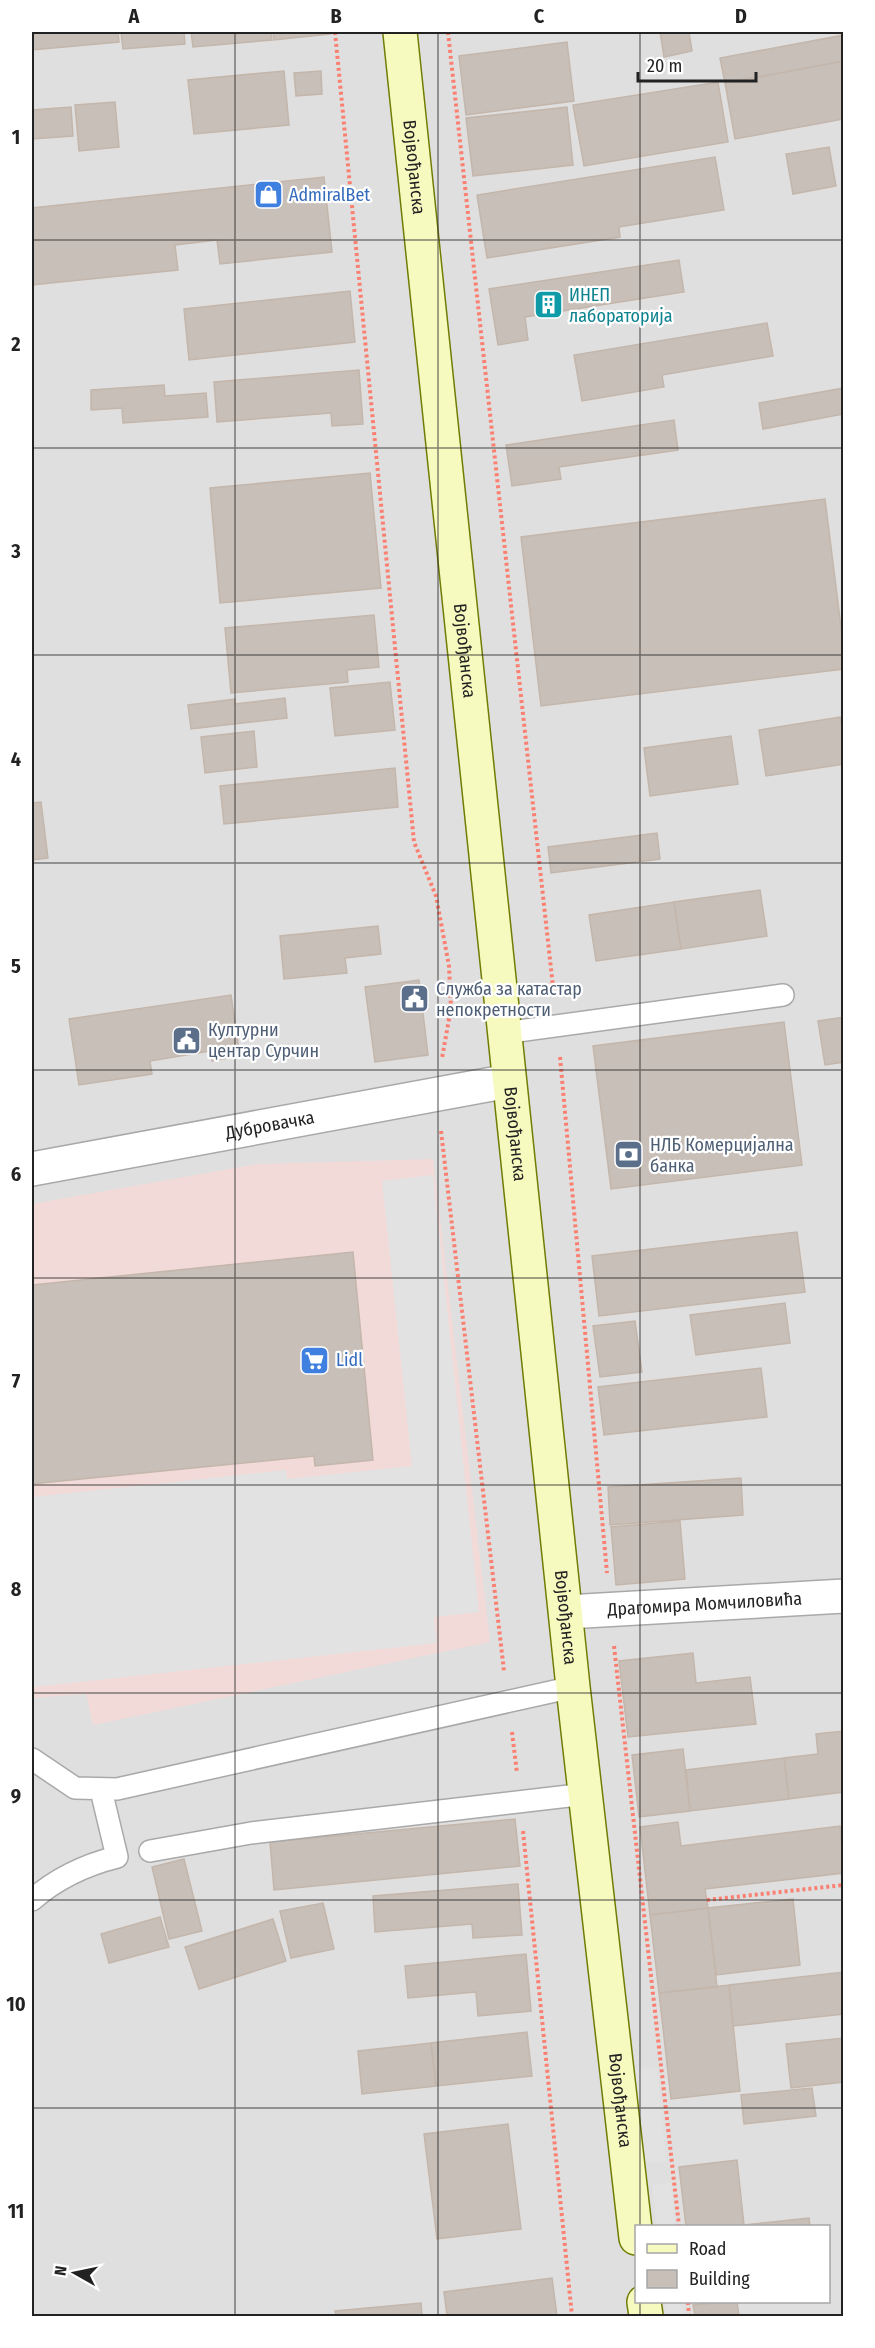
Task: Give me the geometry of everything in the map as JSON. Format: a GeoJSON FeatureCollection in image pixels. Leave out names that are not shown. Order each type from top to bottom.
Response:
{"type":"FeatureCollection","features":[{"type":"Feature","properties":{"kind":"main road","name":"Војвођанска"},"geometry":{"type":"LineString","coordinates":[[400,32],[567,1612],[573,1687],[635,2229]]}},
{"type":"Feature","properties":{"kind":"street","name":"Дубровачка"},"geometry":{"type":"LineString","coordinates":[[32,1168],[509,1080]]}},
{"type":"Feature","properties":{"kind":"street","name":"Драгомира Момчиловића"},"geometry":{"type":"LineString","coordinates":[[567,1612],[843,1596]]}},
{"type":"Feature","properties":{"kind":"lane"},"geometry":{"type":"LineString","coordinates":[[504,1033],[783,995]]}},
{"type":"Feature","properties":{"kind":"lane"},"geometry":{"type":"LineString","coordinates":[[32,1759],[75,1788],[101,1790],[137,1785],[573,1687]]}},
{"type":"Feature","properties":{"kind":"lane"},"geometry":{"type":"LineString","coordinates":[[32,1899],[71,1872],[117,1857],[101,1790]]}},
{"type":"Feature","properties":{"kind":"lane"},"geometry":{"type":"LineString","coordinates":[[150,1851],[251,1833],[586,1794]]}},
{"type":"Feature","properties":{"kind":"path"},"geometry":{"type":"LineString","coordinates":[[335,32],[414,842],[436,896],[449,966],[451,1008],[437,1095],[520,1801],[572,2316]]}},
{"type":"Feature","properties":{"kind":"path"},"geometry":{"type":"LineString","coordinates":[[447,32],[485,358],[557,1025],[610,1608],[646,1908],[679,2225]]}},
{"type":"Feature","properties":{"kind":"path"},"geometry":{"type":"LineString","coordinates":[[707,1900],[843,1884]]}},
{"type":"Feature","properties":{"kind":"shaded area"},"geometry":{"type":"Polygon","coordinates":[[[32,32],[843,32],[843,2316],[32,2316],[32,32]]]}},
{"type":"Feature","properties":{"kind":"shaded area"},"geometry":{"type":"Polygon","coordinates":[[[433,1159],[490,1642],[93,1725],[86,1694],[32,1698],[32,1204],[258,1164],[433,1159]]]}},
{"type":"Feature","properties":{"kind":"shaded area"},"geometry":{"type":"Polygon","coordinates":[[[433,1175],[479,1612],[434,1617],[437,1643],[34,1687],[32,1497],[286,1470],[287,1479],[412,1466],[382,1181],[433,1175]]]}},
{"type":"Feature","properties":{"kind":"shaded area"},"geometry":{"type":"Polygon","coordinates":[[[657,2067],[666,2162],[643,2162],[633,2070],[657,2067]]]}},
{"type":"Feature","properties":{"kind":"shaded area"},"geometry":{"type":"Polygon","coordinates":[[[671,2183],[675,2225],[657,2225],[652,2185],[671,2183]]]}},
{"type":"Feature","properties":{"kind":"shaded area"},"geometry":{"type":"Polygon","coordinates":[[[664,2303],[683,2303],[685,2316],[666,2316],[664,2303]]]}},
{"type":"Feature","properties":{"kind":"building"},"geometry":{"type":"Polygon","coordinates":[[[32,32],[118,32],[119,42],[32,50],[32,32]]]}},
{"type":"Feature","properties":{"kind":"building"},"geometry":{"type":"Polygon","coordinates":[[[121,32],[184,32],[185,44],[123,49],[121,32]]]}},
{"type":"Feature","properties":{"kind":"building"},"geometry":{"type":"Polygon","coordinates":[[[191,32],[271,32],[272,40],[193,47],[191,32]]]}},
{"type":"Feature","properties":{"kind":"building"},"geometry":{"type":"Polygon","coordinates":[[[273,32],[330,32],[330,34],[274,40],[273,32]]]}},
{"type":"Feature","properties":{"kind":"building"},"geometry":{"type":"Polygon","coordinates":[[[660,32],[689,32],[692,51],[664,57],[660,32]]]}},
{"type":"Feature","properties":{"kind":"building"},"geometry":{"type":"Polygon","coordinates":[[[844,35],[844,61],[725,83],[720,58],[844,35]]]}},
{"type":"Feature","properties":{"kind":"building"},"geometry":{"type":"Polygon","coordinates":[[[567,42],[574,101],[466,115],[459,56],[567,42]]]}},
{"type":"Feature","properties":{"kind":"building"},"geometry":{"type":"Polygon","coordinates":[[[844,61],[844,119],[735,139],[725,83],[844,61]]]}},
{"type":"Feature","properties":{"kind":"building"},"geometry":{"type":"Polygon","coordinates":[[[284,71],[289,125],[194,134],[188,80],[284,71]]]}},
{"type":"Feature","properties":{"kind":"building"},"geometry":{"type":"Polygon","coordinates":[[[321,71],[322,94],[296,96],[294,73],[321,71]]]}},
{"type":"Feature","properties":{"kind":"building"},"geometry":{"type":"Polygon","coordinates":[[[718,82],[728,142],[584,166],[573,105],[718,82]]]}},
{"type":"Feature","properties":{"kind":"building"},"geometry":{"type":"Polygon","coordinates":[[[115,102],[119,147],[79,151],[75,105],[115,102]]]}},
{"type":"Feature","properties":{"kind":"building"},"geometry":{"type":"Polygon","coordinates":[[[71,107],[73,136],[32,139],[32,110],[71,107]]]}},
{"type":"Feature","properties":{"kind":"building"},"geometry":{"type":"Polygon","coordinates":[[[567,107],[573,165],[473,176],[466,118],[567,107]]]}},
{"type":"Feature","properties":{"kind":"building"},"geometry":{"type":"Polygon","coordinates":[[[829,147],[836,186],[793,194],[786,154],[829,147]]]}},
{"type":"Feature","properties":{"kind":"building"},"geometry":{"type":"Polygon","coordinates":[[[715,157],[724,210],[619,227],[620,237],[487,258],[477,195],[715,157]]]}},
{"type":"Feature","properties":{"kind":"building"},"geometry":{"type":"Polygon","coordinates":[[[324,177],[332,252],[220,264],[217,240],[175,245],[178,270],[32,285],[32,208],[324,177]]]}},
{"type":"Feature","properties":{"kind":"building","name":"ИНЕП лабораторија"},"geometry":{"type":"Polygon","coordinates":[[[679,260],[684,292],[525,317],[528,340],[498,345],[489,289],[679,260]]]}},
{"type":"Feature","properties":{"kind":"building"},"geometry":{"type":"Polygon","coordinates":[[[350,291],[355,342],[189,360],[184,309],[350,291]]]}},
{"type":"Feature","properties":{"kind":"building"},"geometry":{"type":"Polygon","coordinates":[[[767,323],[773,356],[662,375],[664,387],[582,401],[574,355],[767,323]]]}},
{"type":"Feature","properties":{"kind":"building"},"geometry":{"type":"Polygon","coordinates":[[[359,370],[363,424],[332,426],[331,413],[217,422],[214,382],[359,370]]]}},
{"type":"Feature","properties":{"kind":"building"},"geometry":{"type":"Polygon","coordinates":[[[164,385],[165,396],[206,393],[208,417],[123,423],[122,408],[91,410],[91,390],[164,385]]]}},
{"type":"Feature","properties":{"kind":"building"},"geometry":{"type":"Polygon","coordinates":[[[844,388],[844,414],[763,429],[759,403],[844,388]]]}},
{"type":"Feature","properties":{"kind":"building"},"geometry":{"type":"Polygon","coordinates":[[[674,420],[678,450],[559,467],[561,479],[512,486],[506,445],[674,420]]]}},
{"type":"Feature","properties":{"kind":"building"},"geometry":{"type":"Polygon","coordinates":[[[370,473],[381,588],[220,603],[210,488],[370,473]]]}},
{"type":"Feature","properties":{"kind":"building"},"geometry":{"type":"Polygon","coordinates":[[[825,499],[844,651],[844,669],[541,706],[521,537],[825,499]]]}},
{"type":"Feature","properties":{"kind":"building"},"geometry":{"type":"Polygon","coordinates":[[[374,615],[379,667],[347,670],[348,682],[231,693],[225,628],[374,615]]]}},
{"type":"Feature","properties":{"kind":"building"},"geometry":{"type":"Polygon","coordinates":[[[390,682],[395,730],[335,736],[330,688],[390,682]]]}},
{"type":"Feature","properties":{"kind":"building"},"geometry":{"type":"Polygon","coordinates":[[[285,698],[287,718],[191,729],[188,705],[235,699],[235,704],[285,698]]]}},
{"type":"Feature","properties":{"kind":"building"},"geometry":{"type":"Polygon","coordinates":[[[840,717],[844,740],[844,764],[766,776],[759,730],[840,717]]]}},
{"type":"Feature","properties":{"kind":"building"},"geometry":{"type":"Polygon","coordinates":[[[254,731],[257,767],[205,773],[201,737],[254,731]]]}},
{"type":"Feature","properties":{"kind":"building"},"geometry":{"type":"Polygon","coordinates":[[[731,736],[738,784],[650,796],[644,748],[731,736]]]}},
{"type":"Feature","properties":{"kind":"building"},"geometry":{"type":"Polygon","coordinates":[[[395,768],[398,807],[224,824],[220,786],[395,768]]]}},
{"type":"Feature","properties":{"kind":"building"},"geometry":{"type":"Polygon","coordinates":[[[41,802],[48,858],[32,860],[32,803],[41,802]]]}},
{"type":"Feature","properties":{"kind":"building"},"geometry":{"type":"Polygon","coordinates":[[[657,833],[660,859],[551,873],[548,847],[657,833]]]}},
{"type":"Feature","properties":{"kind":"building"},"geometry":{"type":"Polygon","coordinates":[[[760,890],[767,936],[681,949],[674,902],[760,890]]]}},
{"type":"Feature","properties":{"kind":"building"},"geometry":{"type":"Polygon","coordinates":[[[674,902],[681,949],[596,961],[589,915],[674,902]]]}},
{"type":"Feature","properties":{"kind":"building"},"geometry":{"type":"Polygon","coordinates":[[[378,926],[381,954],[345,958],[347,973],[284,979],[280,936],[378,926]]]}},
{"type":"Feature","properties":{"kind":"building"},"geometry":{"type":"Polygon","coordinates":[[[419,980],[428,1055],[375,1062],[365,987],[419,980]]]}},
{"type":"Feature","properties":{"kind":"building"},"geometry":{"type":"Polygon","coordinates":[[[231,995],[240,1056],[212,1061],[210,1051],[150,1061],[152,1074],[79,1085],[69,1019],[231,995]]]}},
{"type":"Feature","properties":{"kind":"building"},"geometry":{"type":"Polygon","coordinates":[[[844,1017],[844,1062],[825,1065],[818,1021],[844,1017]]]}},
{"type":"Feature","properties":{"kind":"building"},"geometry":{"type":"Polygon","coordinates":[[[784,1022],[802,1165],[611,1189],[593,1046],[784,1022]]]}},
{"type":"Feature","properties":{"kind":"building"},"geometry":{"type":"Polygon","coordinates":[[[797,1232],[805,1292],[599,1316],[592,1256],[797,1232]]]}},
{"type":"Feature","properties":{"kind":"building"},"geometry":{"type":"Polygon","coordinates":[[[353,1252],[373,1460],[315,1466],[314,1456],[32,1484],[32,1285],[353,1252]]]}},
{"type":"Feature","properties":{"kind":"building"},"geometry":{"type":"Polygon","coordinates":[[[785,1303],[790,1343],[696,1355],[690,1315],[785,1303]]]}},
{"type":"Feature","properties":{"kind":"building"},"geometry":{"type":"Polygon","coordinates":[[[635,1321],[642,1372],[600,1377],[593,1326],[635,1321]]]}},
{"type":"Feature","properties":{"kind":"building"},"geometry":{"type":"Polygon","coordinates":[[[761,1368],[767,1417],[604,1435],[598,1387],[761,1368]]]}},
{"type":"Feature","properties":{"kind":"building"},"geometry":{"type":"Polygon","coordinates":[[[741,1478],[743,1515],[610,1525],[608,1487],[741,1478]]]}},
{"type":"Feature","properties":{"kind":"building"},"geometry":{"type":"Polygon","coordinates":[[[680,1521],[685,1579],[616,1585],[611,1527],[680,1521]]]}},
{"type":"Feature","properties":{"kind":"building"},"geometry":{"type":"Polygon","coordinates":[[[693,1653],[696,1683],[750,1677],[756,1724],[628,1737],[619,1661],[693,1653]]]}},
{"type":"Feature","properties":{"kind":"building"},"geometry":{"type":"Polygon","coordinates":[[[844,1731],[844,1792],[789,1799],[784,1758],[818,1754],[816,1734],[844,1731]]]}},
{"type":"Feature","properties":{"kind":"building"},"geometry":{"type":"Polygon","coordinates":[[[683,1749],[690,1811],[639,1817],[632,1755],[683,1749]]]}},
{"type":"Feature","properties":{"kind":"building"},"geometry":{"type":"Polygon","coordinates":[[[784,1758],[789,1799],[690,1811],[686,1770],[784,1758]]]}},
{"type":"Feature","properties":{"kind":"building"},"geometry":{"type":"Polygon","coordinates":[[[515,1819],[520,1866],[274,1890],[270,1842],[515,1819]]]}},
{"type":"Feature","properties":{"kind":"building"},"geometry":{"type":"Polygon","coordinates":[[[678,1822],[681,1846],[840,1826],[844,1873],[705,1889],[708,1908],[650,1915],[640,1827],[678,1822]]]}},
{"type":"Feature","properties":{"kind":"building"},"geometry":{"type":"Polygon","coordinates":[[[184,1859],[202,1931],[169,1939],[152,1867],[184,1859]]]}},
{"type":"Feature","properties":{"kind":"building"},"geometry":{"type":"Polygon","coordinates":[[[518,1884],[522,1935],[473,1938],[472,1924],[375,1932],[373,1896],[518,1884]]]}},
{"type":"Feature","properties":{"kind":"building"},"geometry":{"type":"Polygon","coordinates":[[[793,1899],[800,1965],[716,1975],[708,1908],[793,1899]]]}},
{"type":"Feature","properties":{"kind":"building"},"geometry":{"type":"Polygon","coordinates":[[[323,1903],[334,1949],[291,1958],[280,1911],[323,1903]]]}},
{"type":"Feature","properties":{"kind":"building"},"geometry":{"type":"Polygon","coordinates":[[[708,1908],[717,1987],[659,1993],[650,1915],[708,1908]]]}},
{"type":"Feature","properties":{"kind":"building"},"geometry":{"type":"Polygon","coordinates":[[[160,1917],[169,1947],[109,1963],[101,1934],[160,1917]]]}},
{"type":"Feature","properties":{"kind":"building"},"geometry":{"type":"Polygon","coordinates":[[[273,1919],[286,1961],[199,1989],[185,1947],[273,1919]]]}},
{"type":"Feature","properties":{"kind":"building"},"geometry":{"type":"Polygon","coordinates":[[[526,1954],[531,2011],[478,2016],[476,1992],[408,1998],[405,1966],[526,1954]]]}},
{"type":"Feature","properties":{"kind":"building"},"geometry":{"type":"Polygon","coordinates":[[[844,1972],[844,2014],[733,2026],[729,1985],[844,1972]]]}},
{"type":"Feature","properties":{"kind":"building"},"geometry":{"type":"Polygon","coordinates":[[[729,1985],[740,2091],[671,2099],[659,1993],[729,1985]]]}},
{"type":"Feature","properties":{"kind":"building"},"geometry":{"type":"Polygon","coordinates":[[[527,2032],[532,2076],[436,2086],[431,2043],[527,2032]]]}},
{"type":"Feature","properties":{"kind":"building"},"geometry":{"type":"Polygon","coordinates":[[[844,2038],[844,2082],[791,2088],[786,2044],[844,2038]]]}},
{"type":"Feature","properties":{"kind":"building"},"geometry":{"type":"Polygon","coordinates":[[[431,2043],[436,2086],[362,2094],[358,2051],[431,2043]]]}},
{"type":"Feature","properties":{"kind":"building"},"geometry":{"type":"Polygon","coordinates":[[[812,2088],[816,2116],[744,2124],[741,2095],[812,2088]]]}},
{"type":"Feature","properties":{"kind":"building"},"geometry":{"type":"Polygon","coordinates":[[[508,2124],[521,2229],[437,2239],[424,2134],[508,2124]]]}},
{"type":"Feature","properties":{"kind":"building"},"geometry":{"type":"Polygon","coordinates":[[[737,2160],[744,2225],[686,2225],[679,2167],[737,2160]]]}},
{"type":"Feature","properties":{"kind":"building"},"geometry":{"type":"Polygon","coordinates":[[[809,2218],[810,2225],[744,2225],[809,2218]]]}},
{"type":"Feature","properties":{"kind":"building"},"geometry":{"type":"Polygon","coordinates":[[[552,2278],[557,2316],[447,2316],[444,2292],[552,2278]]]}},
{"type":"Feature","properties":{"kind":"building"},"geometry":{"type":"Polygon","coordinates":[[[421,2303],[422,2316],[336,2316],[335,2311],[421,2303]]]}},
{"type":"Feature","properties":{"kind":"building"},"geometry":{"type":"Polygon","coordinates":[[[737,2303],[739,2316],[695,2316],[693,2305],[737,2303]]]}},
{"type":"Feature","properties":{"kind":"place","name":"AdmiralBet"},"geometry":{"type":"Point","coordinates":[268,195]}},
{"type":"Feature","properties":{"kind":"place","name":"ИНЕП лабораторија"},"geometry":{"type":"Point","coordinates":[548,305]}},
{"type":"Feature","properties":{"kind":"place","name":"Служба за катастар непокретности"},"geometry":{"type":"Point","coordinates":[415,999]}},
{"type":"Feature","properties":{"kind":"place","name":"Културни центар Сурчин"},"geometry":{"type":"Point","coordinates":[187,1040]}},
{"type":"Feature","properties":{"kind":"place","name":"НЛБ Комерцијална банка"},"geometry":{"type":"Point","coordinates":[629,1155]}},
{"type":"Feature","properties":{"kind":"place","name":"Lidl"},"geometry":{"type":"Point","coordinates":[315,1360]}}]}
